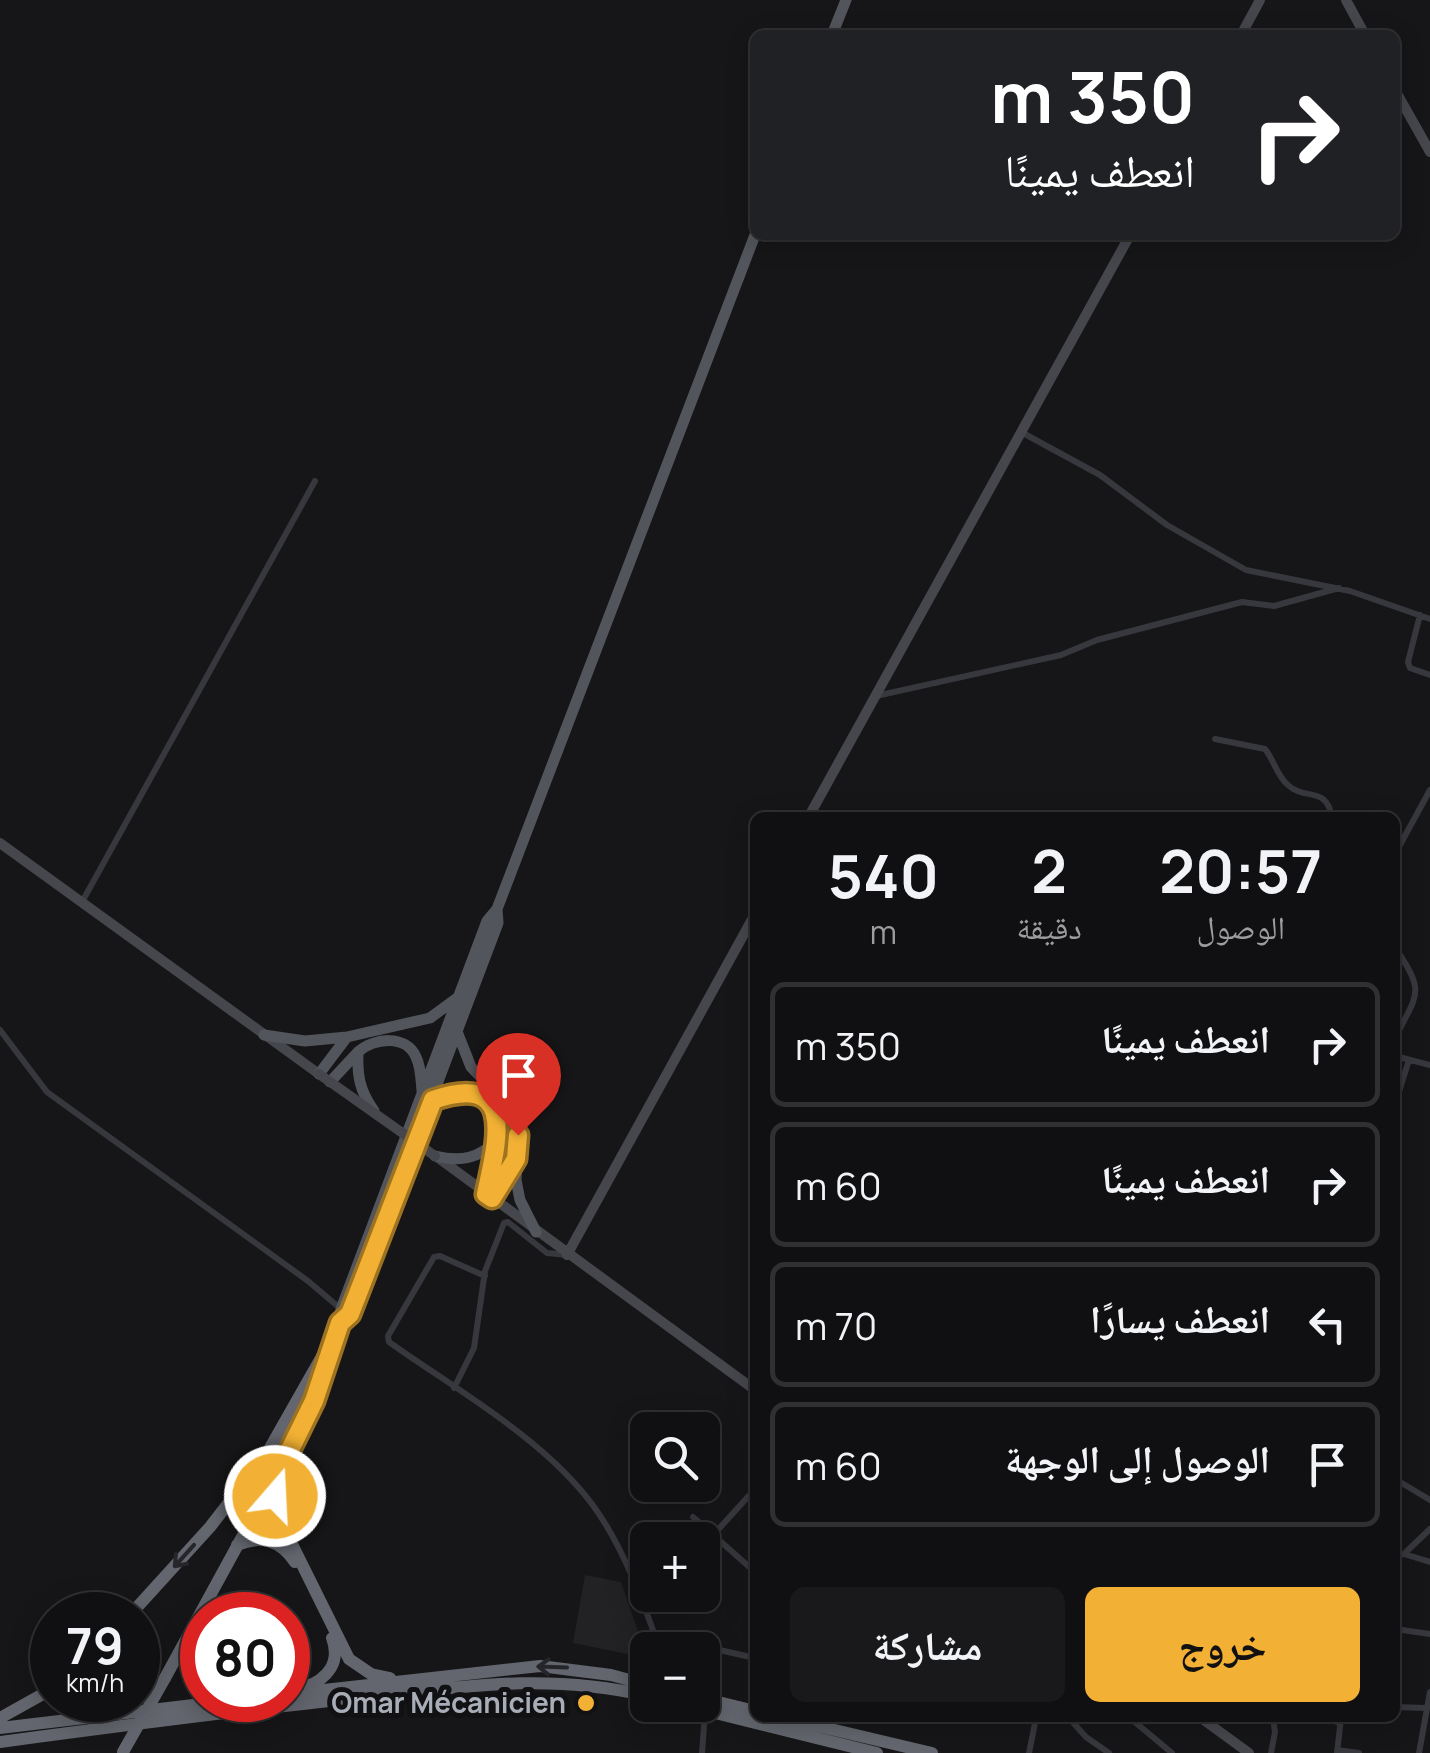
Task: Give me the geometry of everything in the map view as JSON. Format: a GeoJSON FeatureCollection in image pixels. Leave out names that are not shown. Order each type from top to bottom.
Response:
{"type":"FeatureCollection","features":[{"type":"Feature","properties":{"kind":"highway"},"geometry":{"type":"LineString","coordinates":[[123,1752],[306,1420],[342,1320]]}},
{"type":"Feature","properties":{"kind":"highway"},"geometry":{"type":"LineString","coordinates":[[151,1592],[266,1456],[342,1320]]}},
{"type":"Feature","properties":{"kind":"highway"},"geometry":{"type":"LineString","coordinates":[[279,1472],[275,1504],[280,1520],[349,1659],[371,1674],[412,1680]]}},
{"type":"Feature","properties":{"kind":"highway"},"geometry":{"type":"LineString","coordinates":[[237,1546],[249,1540],[269,1540],[287,1551],[308,1592]]}},
{"type":"Feature","properties":{"kind":"highway"},"geometry":{"type":"LineString","coordinates":[[310,1597],[334,1644],[333,1665],[326,1676],[310,1684]]}},
{"type":"Feature","properties":{"kind":"highway"},"geometry":{"type":"LineString","coordinates":[[310,1692],[540,1666],[630,1679]]}},
{"type":"Feature","properties":{"kind":"highway"},"geometry":{"type":"LineString","coordinates":[[0,1742],[512,1682],[566,1682],[630,1693]]}},
{"type":"Feature","properties":{"kind":"highway"},"geometry":{"type":"LineString","coordinates":[[1,1719],[30,1702]]}},
{"type":"Feature","properties":{"kind":"highway"},"geometry":{"type":"LineString","coordinates":[[1,1719],[180,1705]]}},
{"type":"Feature","properties":{"kind":"highway"},"geometry":{"type":"LineString","coordinates":[[720,1706],[750,1710]]}},
{"type":"Feature","properties":{"kind":"highway"},"geometry":{"type":"LineString","coordinates":[[720,1708],[750,1715]]}},
{"type":"Feature","properties":{"kind":"highway"},"geometry":{"type":"LineString","coordinates":[[777,1722],[932,1753]]}},
{"type":"Feature","properties":{"kind":"highway"},"geometry":{"type":"LineString","coordinates":[[794,1722],[877,1753]]}},
{"type":"Feature","properties":{"kind":"highway"},"geometry":{"type":"LineString","coordinates":[[8,1753],[38,1736]]}},
{"type":"Feature","properties":{"kind":"main road"},"geometry":{"type":"LineString","coordinates":[[834,30],[846,0]]}},
{"type":"Feature","properties":{"kind":"main road"},"geometry":{"type":"LineString","coordinates":[[342,1320],[428,1097],[488,920],[497,909],[753,240]]}},
{"type":"Feature","properties":{"kind":"main road"},"geometry":{"type":"LineString","coordinates":[[428,1097],[458,1033],[498,923],[497,909]]}},
{"type":"Feature","properties":{"kind":"main road"},"geometry":{"type":"LineString","coordinates":[[264,1034],[305,1041],[347,1037],[430,1018],[460,996]]}},
{"type":"Feature","properties":{"kind":"main road"},"geometry":{"type":"LineString","coordinates":[[458,1033],[471,1068],[514,1118],[520,1200],[536,1232]]}},
{"type":"Feature","properties":{"kind":"main road"},"geometry":{"type":"LineString","coordinates":[[325,1078],[347,1037]]}},
{"type":"Feature","properties":{"kind":"main road"},"geometry":{"type":"LineString","coordinates":[[325,1078],[374,1042],[393,1040],[407,1045],[415,1054],[428,1097]]}},
{"type":"Feature","properties":{"kind":"main road"},"geometry":{"type":"LineString","coordinates":[[358,1052],[357,1076],[376,1115]]}},
{"type":"Feature","properties":{"kind":"main road"},"geometry":{"type":"LineString","coordinates":[[428,1097],[472,1093],[486,1100],[494,1111],[499,1127],[489,1196]]}},
{"type":"Feature","properties":{"kind":"main road"},"geometry":{"type":"LineString","coordinates":[[435,1156],[455,1161],[471,1158],[486,1152],[498,1140]]}},
{"type":"Feature","properties":{"kind":"main road"},"geometry":{"type":"LineString","coordinates":[[489,1196],[516,1159]]}},
{"type":"Feature","properties":{"kind":"street"},"geometry":{"type":"LineString","coordinates":[[1243,30],[1260,0]]}},
{"type":"Feature","properties":{"kind":"street"},"geometry":{"type":"LineString","coordinates":[[1346,0],[1361,30]]}},
{"type":"Feature","properties":{"kind":"street"},"geometry":{"type":"LineString","coordinates":[[1400,99],[1430,152]]}},
{"type":"Feature","properties":{"kind":"street"},"geometry":{"type":"LineString","coordinates":[[811,812],[1127,240]]}},
{"type":"Feature","properties":{"kind":"street"},"geometry":{"type":"LineString","coordinates":[[1021,432],[1100,475],[1155,516],[1246,570],[1339,588],[1430,618]]}},
{"type":"Feature","properties":{"kind":"street"},"geometry":{"type":"LineString","coordinates":[[82,902],[315,481]]}},
{"type":"Feature","properties":{"kind":"street"},"geometry":{"type":"LineString","coordinates":[[876,696],[1061,656],[1097,640],[1242,602],[1274,606],[1339,588]]}},
{"type":"Feature","properties":{"kind":"street"},"geometry":{"type":"LineString","coordinates":[[1420,614],[1408,662],[1410,668],[1430,675]]}},
{"type":"Feature","properties":{"kind":"street"},"geometry":{"type":"LineString","coordinates":[[1214,740],[1265,749],[1286,784],[1324,800],[1329,812]]}},
{"type":"Feature","properties":{"kind":"street"},"geometry":{"type":"LineString","coordinates":[[1400,845],[1430,790]]}},
{"type":"Feature","properties":{"kind":"street"},"geometry":{"type":"LineString","coordinates":[[0,843],[750,1386]]}},
{"type":"Feature","properties":{"kind":"street"},"geometry":{"type":"LineString","coordinates":[[567,1255],[750,923]]}},
{"type":"Feature","properties":{"kind":"street"},"geometry":{"type":"LineString","coordinates":[[1400,955],[1418,988],[1400,1028]]}},
{"type":"Feature","properties":{"kind":"street"},"geometry":{"type":"LineString","coordinates":[[0,1030],[47,1092],[308,1281],[342,1320]]}},
{"type":"Feature","properties":{"kind":"street"},"geometry":{"type":"LineString","coordinates":[[1400,1057],[1426,1064],[1430,1053]]}},
{"type":"Feature","properties":{"kind":"street"},"geometry":{"type":"LineString","coordinates":[[1400,1088],[1409,1060]]}},
{"type":"Feature","properties":{"kind":"street"},"geometry":{"type":"LineString","coordinates":[[454,1388],[474,1348],[484,1276],[506,1222],[547,1253],[567,1255]]}},
{"type":"Feature","properties":{"kind":"street"},"geometry":{"type":"LineString","coordinates":[[484,1276],[436,1256],[388,1336],[389,1342],[520,1435],[566,1474],[592,1505],[614,1541],[652,1632]]}},
{"type":"Feature","properties":{"kind":"street"},"geometry":{"type":"LineString","coordinates":[[1400,1482],[1430,1500]]}},
{"type":"Feature","properties":{"kind":"street"},"geometry":{"type":"LineString","coordinates":[[720,1528],[750,1494]]}},
{"type":"Feature","properties":{"kind":"street"},"geometry":{"type":"LineString","coordinates":[[693,1517],[700,1522]]}},
{"type":"Feature","properties":{"kind":"street"},"geometry":{"type":"LineString","coordinates":[[1400,1555],[1430,1528]]}},
{"type":"Feature","properties":{"kind":"street"},"geometry":{"type":"LineString","coordinates":[[720,1538],[750,1566]]}},
{"type":"Feature","properties":{"kind":"street"},"geometry":{"type":"LineString","coordinates":[[1400,1555],[1430,1562]]}},
{"type":"Feature","properties":{"kind":"street"},"geometry":{"type":"LineString","coordinates":[[1400,1629],[1430,1634]]}},
{"type":"Feature","properties":{"kind":"street"},"geometry":{"type":"LineString","coordinates":[[720,1650],[750,1657]]}},
{"type":"Feature","properties":{"kind":"street"},"geometry":{"type":"LineString","coordinates":[[1419,1753],[1430,1692]]}},
{"type":"Feature","properties":{"kind":"street"},"geometry":{"type":"LineString","coordinates":[[1400,1707],[1426,1708]]}},
{"type":"Feature","properties":{"kind":"street"},"geometry":{"type":"LineString","coordinates":[[702,1753],[703,1722]]}},
{"type":"Feature","properties":{"kind":"street"},"geometry":{"type":"LineString","coordinates":[[1029,1753],[1035,1722]]}},
{"type":"Feature","properties":{"kind":"street"},"geometry":{"type":"LineString","coordinates":[[1073,1722],[1108,1753]]}},
{"type":"Feature","properties":{"kind":"street"},"geometry":{"type":"LineString","coordinates":[[1135,1722],[1172,1753]]}},
{"type":"Feature","properties":{"kind":"street"},"geometry":{"type":"LineString","coordinates":[[1206,1722],[1249,1753]]}},
{"type":"Feature","properties":{"kind":"street"},"geometry":{"type":"LineString","coordinates":[[1271,1753],[1276,1732],[1274,1722]]}},
{"type":"Feature","properties":{"kind":"street"},"geometry":{"type":"LineString","coordinates":[[1341,1722],[1337,1751],[1358,1753]]}},
{"type":"Feature","properties":{"kind":"shaded area"},"geometry":{"type":"Polygon","coordinates":[[[585,1575],[621,1582],[638,1632],[630,1632],[630,1655],[573,1643],[585,1575]]]}},
{"type":"Feature","properties":{"kind":"place","name":"Omar Mécanicien"},"geometry":{"type":"Point","coordinates":[586,1703]}},
{"type":"Feature","properties":{"kind":"route"},"geometry":{"type":"LineString","coordinates":[[275,1496],[279,1472],[314,1401],[340,1323],[350,1314],[433,1100],[456,1092],[472,1093],[486,1100],[494,1111],[498,1140],[486,1194],[492,1198],[516,1159],[518,1135]]}}]}
